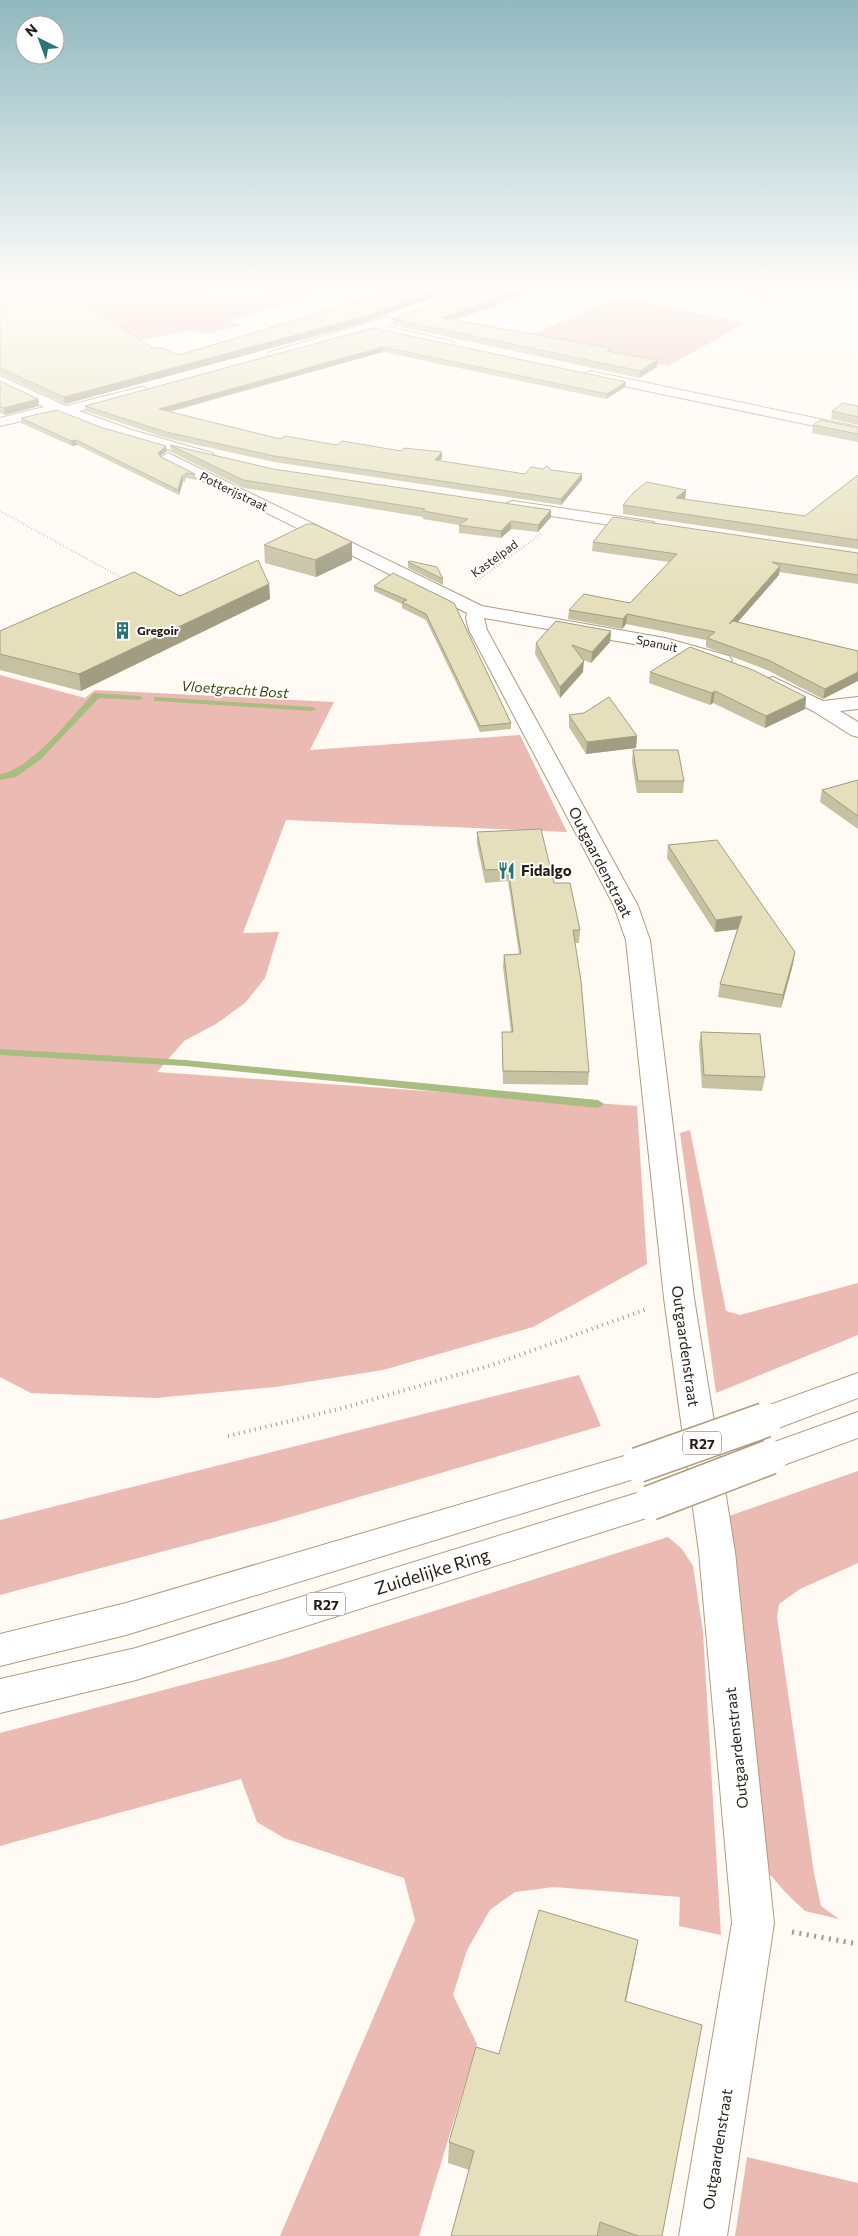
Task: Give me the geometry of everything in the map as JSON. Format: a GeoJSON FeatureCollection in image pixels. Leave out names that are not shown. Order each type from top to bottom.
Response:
{"type":"FeatureCollection","features":[{"type":"Feature","properties":{"kind":"main road"},"geometry":{"type":"LineString","coordinates":[[16,388],[38,400],[167,446],[224,460]]}},
{"type":"Feature","properties":{"kind":"main road"},"geometry":{"type":"LineString","coordinates":[[0,422],[148,388]]}},
{"type":"Feature","properties":{"kind":"main road"},"geometry":{"type":"LineString","coordinates":[[650,388],[858,432]]}},
{"type":"Feature","properties":{"kind":"main road","name":"Potterijstraat"},"geometry":{"type":"LineString","coordinates":[[167,446],[161,451],[166,457],[465,605]]}},
{"type":"Feature","properties":{"kind":"main road"},"geometry":{"type":"LineString","coordinates":[[498,504],[664,528]]}},
{"type":"Feature","properties":{"kind":"main road","name":"Spanuit"},"geometry":{"type":"LineString","coordinates":[[465,605],[665,644],[715,658],[742,668]]}},
{"type":"Feature","properties":{"kind":"main road","name":"Outgaardenstraat"},"geometry":{"type":"LineString","coordinates":[[465,605],[475,618],[478,630],[626,906],[638,940],[678,1298],[717,1552],[753,1923],[703,2236]]}},
{"type":"Feature","properties":{"kind":"main road"},"geometry":{"type":"LineString","coordinates":[[759,676],[820,707],[858,731]]}},
{"type":"Feature","properties":{"kind":"main road"},"geometry":{"type":"LineString","coordinates":[[820,707],[858,704]]}},
{"type":"Feature","properties":{"kind":"main road","name":"R27"},"geometry":{"type":"LineString","coordinates":[[0,1650],[126,1619],[638,1465],[858,1386]]}},
{"type":"Feature","properties":{"kind":"main road","name":"Zuidelijke Ring"},"geometry":{"type":"LineString","coordinates":[[0,1696],[136,1664],[650,1503],[858,1425]]}},
{"type":"Feature","properties":{"kind":"path"},"geometry":{"type":"LineString","coordinates":[[0,511],[129,582]]}},
{"type":"Feature","properties":{"kind":"path","name":"Kastelpad"},"geometry":{"type":"LineString","coordinates":[[465,605],[545,531]]}},
{"type":"Feature","properties":{"kind":"path"},"geometry":{"type":"LineString","coordinates":[[228,1436],[343,1408],[492,1365],[678,1298]]}},
{"type":"Feature","properties":{"kind":"path"},"geometry":{"type":"LineString","coordinates":[[753,1923],[858,1944]]}},
{"type":"Feature","properties":{"kind":"shaded area"},"geometry":{"type":"Polygon","coordinates":[[[0,675],[85,698],[95,690],[334,702],[310,750],[520,735],[567,832],[286,820],[243,933],[279,932],[265,978],[245,1003],[216,1024],[184,1041],[157,1072],[637,1106],[647,1264],[533,1327],[383,1370],[275,1387],[155,1398],[31,1393],[0,1377],[0,675]]]}},
{"type":"Feature","properties":{"kind":"shaded area"},"geometry":{"type":"Polygon","coordinates":[[[690,1130],[726,1311],[740,1315],[858,1283],[858,1335],[716,1393],[680,1133],[690,1130]]]}},
{"type":"Feature","properties":{"kind":"shaded area"},"geometry":{"type":"Polygon","coordinates":[[[579,1375],[601,1426],[277,1521],[0,1595],[0,1520],[579,1375]]]}},
{"type":"Feature","properties":{"kind":"shaded area"},"geometry":{"type":"Polygon","coordinates":[[[858,1471],[858,1563],[800,1589],[779,1604],[777,1617],[814,1873],[821,1906],[839,1919],[805,1911],[767,1871],[759,1838],[729,1516],[858,1471]]]}},
{"type":"Feature","properties":{"kind":"shaded area"},"geometry":{"type":"Polygon","coordinates":[[[668,1537],[682,1549],[693,1566],[703,1632],[721,1935],[679,1926],[680,1897],[554,1887],[515,1892],[490,1910],[467,1950],[453,1995],[477,2044],[419,2236],[280,2236],[415,1920],[404,1878],[284,1838],[257,1822],[241,1779],[0,1846],[0,1733],[282,1659],[668,1537]]]}},
{"type":"Feature","properties":{"kind":"shaded area"},"geometry":{"type":"Polygon","coordinates":[[[747,2157],[858,2183],[858,2236],[735,2236],[747,2157]]]}},
{"type":"Feature","properties":{"kind":"building"},"geometry":{"type":"Polygon","coordinates":[[[0,388],[16,388],[38,399],[4,408],[0,406],[0,388]]]}},
{"type":"Feature","properties":{"kind":"building"},"geometry":{"type":"Polygon","coordinates":[[[45,388],[96,388],[64,397],[45,388]]]}},
{"type":"Feature","properties":{"kind":"building"},"geometry":{"type":"Polygon","coordinates":[[[150,388],[234,388],[159,409],[280,439],[285,436],[337,445],[342,441],[401,451],[404,448],[442,452],[435,460],[525,474],[531,467],[543,469],[547,466],[551,470],[582,474],[561,499],[274,456],[166,432],[85,406],[150,388]]]}},
{"type":"Feature","properties":{"kind":"building"},"geometry":{"type":"Polygon","coordinates":[[[580,388],[616,388],[607,394],[580,388]]]}},
{"type":"Feature","properties":{"kind":"building"},"geometry":{"type":"Polygon","coordinates":[[[843,403],[858,406],[858,417],[832,411],[843,403]]]}},
{"type":"Feature","properties":{"kind":"building"},"geometry":{"type":"Polygon","coordinates":[[[57,410],[100,427],[166,446],[158,453],[161,457],[195,474],[186,473],[185,476],[182,476],[178,490],[76,440],[71,441],[21,418],[57,410]]]}},
{"type":"Feature","properties":{"kind":"building"},"geometry":{"type":"Polygon","coordinates":[[[820,420],[858,428],[858,434],[813,425],[820,420]]]}},
{"type":"Feature","properties":{"kind":"building"},"geometry":{"type":"Polygon","coordinates":[[[170,445],[273,469],[551,510],[538,525],[511,521],[501,531],[459,525],[468,519],[423,511],[425,509],[243,480],[170,445]]]}},
{"type":"Feature","properties":{"kind":"building"},"geometry":{"type":"Polygon","coordinates":[[[858,475],[858,540],[623,505],[635,491],[647,482],[686,490],[676,498],[805,516],[858,475]]]}},
{"type":"Feature","properties":{"kind":"building"},"geometry":{"type":"Polygon","coordinates":[[[613,517],[858,553],[858,575],[772,562],[780,566],[729,624],[733,621],[858,651],[858,672],[825,689],[768,660],[707,638],[715,632],[627,614],[623,619],[569,610],[584,594],[630,603],[677,554],[593,542],[613,517]]]}},
{"type":"Feature","properties":{"kind":"building"},"geometry":{"type":"Polygon","coordinates":[[[307,524],[314,524],[352,542],[315,560],[264,545],[307,524]]]}},
{"type":"Feature","properties":{"kind":"building"},"geometry":{"type":"Polygon","coordinates":[[[258,560],[269,584],[79,674],[0,654],[0,631],[134,572],[180,596],[258,560]]]}},
{"type":"Feature","properties":{"kind":"building"},"geometry":{"type":"Polygon","coordinates":[[[408,562],[437,567],[443,579],[408,562]]]}},
{"type":"Feature","properties":{"kind":"building"},"geometry":{"type":"Polygon","coordinates":[[[393,573],[454,603],[511,723],[480,726],[426,614],[402,602],[407,600],[374,586],[393,573]]]}},
{"type":"Feature","properties":{"kind":"building"},"geometry":{"type":"Polygon","coordinates":[[[556,621],[611,631],[592,652],[572,645],[584,661],[560,687],[536,643],[556,621]]]}},
{"type":"Feature","properties":{"kind":"building"},"geometry":{"type":"Polygon","coordinates":[[[690,647],[753,670],[806,697],[766,716],[715,691],[712,693],[650,672],[690,647]]]}},
{"type":"Feature","properties":{"kind":"building"},"geometry":{"type":"Polygon","coordinates":[[[609,697],[637,736],[587,742],[569,715],[584,713],[609,697]]]}},
{"type":"Feature","properties":{"kind":"building"},"geometry":{"type":"Polygon","coordinates":[[[633,750],[678,750],[684,781],[638,781],[633,750]]]}},
{"type":"Feature","properties":{"kind":"building"},"geometry":{"type":"Polygon","coordinates":[[[858,780],[858,816],[822,790],[858,780]]]}},
{"type":"Feature","properties":{"kind":"building"},"geometry":{"type":"Polygon","coordinates":[[[541,829],[554,883],[570,883],[580,930],[573,930],[581,981],[589,1072],[503,1071],[502,1032],[513,1032],[504,955],[521,954],[508,869],[485,870],[477,832],[541,829]]]}},
{"type":"Feature","properties":{"kind":"building"},"geometry":{"type":"Polygon","coordinates":[[[717,840],[795,952],[783,995],[720,984],[742,916],[716,920],[668,845],[717,840]]]}},
{"type":"Feature","properties":{"kind":"building"},"geometry":{"type":"Polygon","coordinates":[[[701,1032],[760,1034],[765,1077],[704,1075],[701,1032]]]}},
{"type":"Feature","properties":{"kind":"building"},"geometry":{"type":"Polygon","coordinates":[[[539,1910],[638,1940],[625,2001],[702,2025],[662,2236],[638,2236],[600,2222],[597,2236],[451,2236],[474,2151],[449,2142],[476,2047],[499,2054],[539,1910]]]}},
{"type":"Feature","properties":{"kind":"waterway","name":"Vloetgracht Bost"},"geometry":{"type":"LineString","coordinates":[[0,777],[13,775],[38,757],[97,695],[139,698]]}},
{"type":"Feature","properties":{"kind":"waterway","name":"Vloetgracht Bost"},"geometry":{"type":"LineString","coordinates":[[157,699],[312,709]]}},
{"type":"Feature","properties":{"kind":"waterway"},"geometry":{"type":"LineString","coordinates":[[0,1052],[185,1063],[598,1104]]}},
{"type":"Feature","properties":{"kind":"place","name":"Gregoir"},"geometry":{"type":"Point","coordinates":[123,630]}},
{"type":"Feature","properties":{"kind":"place","name":"Fidalgo"},"geometry":{"type":"Point","coordinates":[507,870]}}]}
